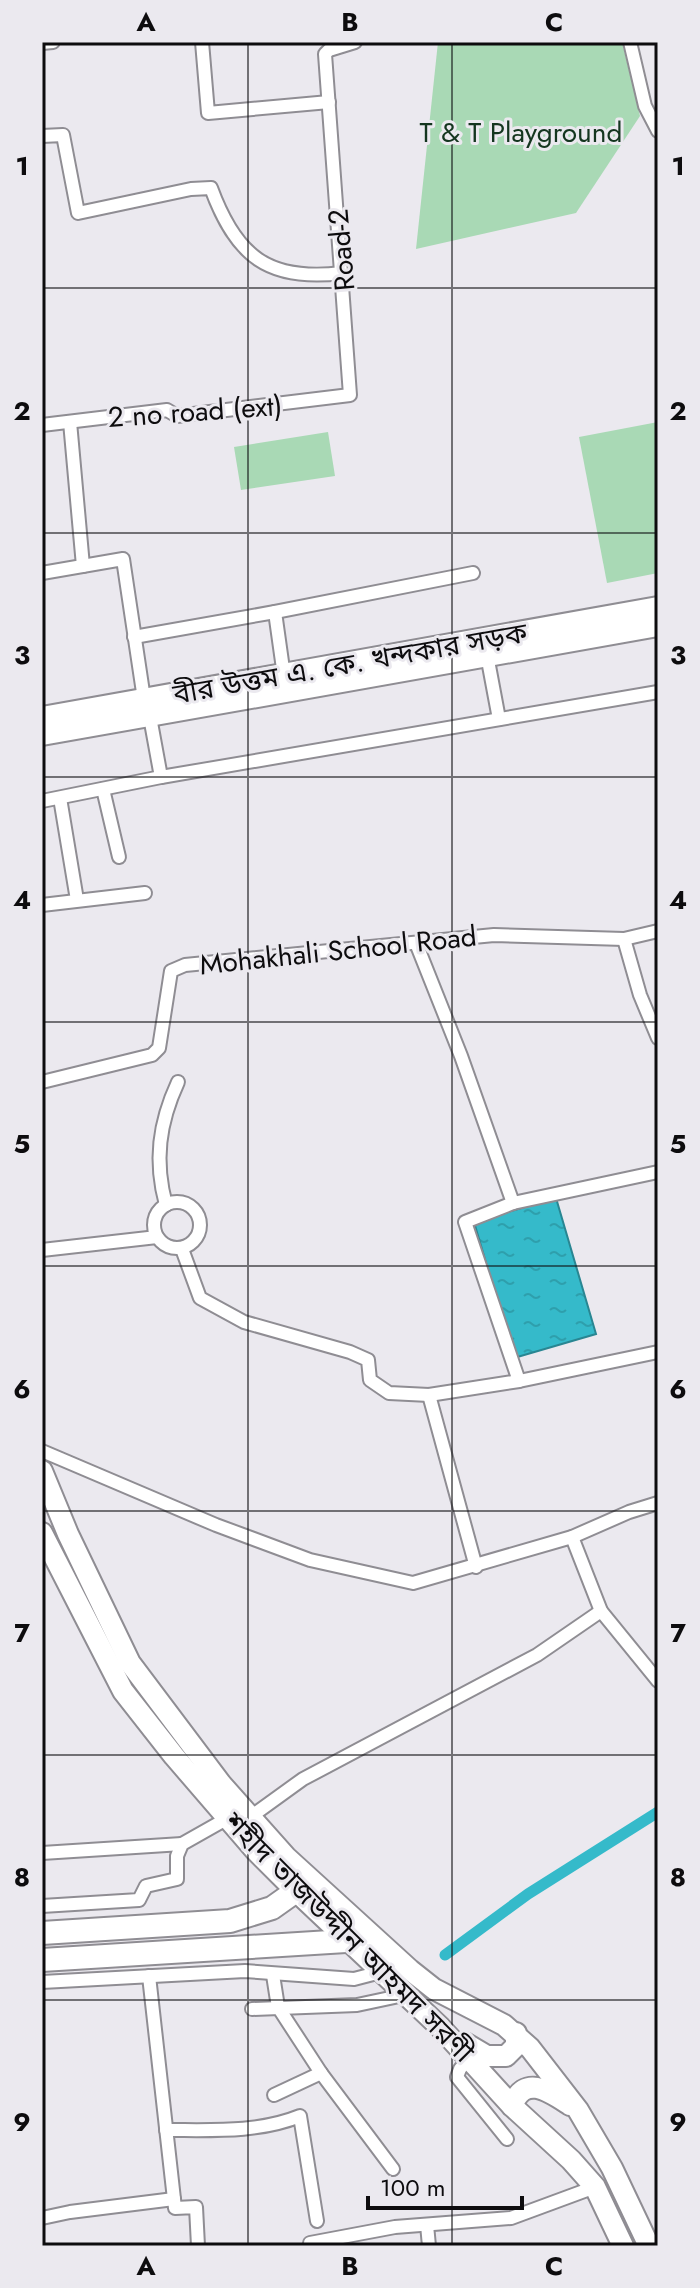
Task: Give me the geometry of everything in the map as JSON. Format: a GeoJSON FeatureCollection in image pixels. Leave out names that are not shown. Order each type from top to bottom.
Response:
{"type":"FeatureCollection","features":[{"type":"Feature","properties":{"kind":"highway"},"geometry":{"type":"LineString","coordinates":[[49,1931],[230,1921],[272,1908],[296,1891]]}},
{"type":"Feature","properties":{"kind":"highway"},"geometry":{"type":"LineString","coordinates":[[42,1960],[346,1941]]}},
{"type":"Feature","properties":{"kind":"main road","name":"বীর উত্তম এ. কে. খন্দকার সড়ক"},"geometry":{"type":"LineString","coordinates":[[42,735],[284,676],[658,607]]}},
{"type":"Feature","properties":{"kind":"main road","name":"বীর উত্তম এ. কে. খন্দকার সড়ক"},"geometry":{"type":"LineString","coordinates":[[42,717],[147,708],[658,626]]}},
{"type":"Feature","properties":{"kind":"main road","name":"শহীদ তাজউদ্দীন আহমদ সরণী"},"geometry":{"type":"LineString","coordinates":[[42,1471],[68,1534],[130,1663],[239,1818],[296,1891],[440,2027],[512,2106],[571,2160],[595,2187],[623,2246]]}},
{"type":"Feature","properties":{"kind":"main road","name":"শহীদ তাজউদ্দীন আহমদ সরণী"},"geometry":{"type":"LineString","coordinates":[[42,1533],[123,1691],[174,1756],[410,1970],[434,1989],[516,2033],[578,2110],[612,2168],[649,2246]]}},
{"type":"Feature","properties":{"kind":"main road"},"geometry":{"type":"LineString","coordinates":[[440,2027],[487,2056],[499,2057],[511,2053],[516,2046],[516,2033]]}},
{"type":"Feature","properties":{"kind":"main road"},"geometry":{"type":"LineString","coordinates":[[512,2106],[517,2095],[526,2089],[538,2087],[578,2110]]}},
{"type":"Feature","properties":{"kind":"street"},"geometry":{"type":"LineString","coordinates":[[42,43],[53,42]]}},
{"type":"Feature","properties":{"kind":"street"},"geometry":{"type":"LineString","coordinates":[[202,42],[208,113],[329,102]]}},
{"type":"Feature","properties":{"kind":"street"},"geometry":{"type":"LineString","coordinates":[[323,48],[329,50],[355,42]]}},
{"type":"Feature","properties":{"kind":"street"},"geometry":{"type":"LineString","coordinates":[[630,42],[658,131]]}},
{"type":"Feature","properties":{"kind":"street","name":"Road-2"},"geometry":{"type":"LineString","coordinates":[[323,48],[352,391],[347,398]]}},
{"type":"Feature","properties":{"kind":"street"},"geometry":{"type":"LineString","coordinates":[[42,136],[63,135],[78,213],[191,189],[211,188],[222,219],[247,252],[267,266],[316,276],[342,273]]}},
{"type":"Feature","properties":{"kind":"street","name":"2 no road (ext)"},"geometry":{"type":"LineString","coordinates":[[42,425],[167,410],[177,416],[347,398]]}},
{"type":"Feature","properties":{"kind":"street"},"geometry":{"type":"LineString","coordinates":[[70,422],[83,566]]}},
{"type":"Feature","properties":{"kind":"street"},"geometry":{"type":"LineString","coordinates":[[42,573],[123,559],[134,637],[161,777]]}},
{"type":"Feature","properties":{"kind":"street"},"geometry":{"type":"LineString","coordinates":[[134,637],[473,573]]}},
{"type":"Feature","properties":{"kind":"street"},"geometry":{"type":"LineString","coordinates":[[275,612],[284,676]]}},
{"type":"Feature","properties":{"kind":"street"},"geometry":{"type":"LineString","coordinates":[[487,655],[499,719]]}},
{"type":"Feature","properties":{"kind":"street"},"geometry":{"type":"LineString","coordinates":[[42,801],[161,777],[658,692]]}},
{"type":"Feature","properties":{"kind":"street"},"geometry":{"type":"LineString","coordinates":[[103,789],[119,857]]}},
{"type":"Feature","properties":{"kind":"street"},"geometry":{"type":"LineString","coordinates":[[60,798],[77,900]]}},
{"type":"Feature","properties":{"kind":"street"},"geometry":{"type":"LineString","coordinates":[[42,905],[145,893]]}},
{"type":"Feature","properties":{"kind":"street","name":"Mohakhali School Road"},"geometry":{"type":"LineString","coordinates":[[42,1082],[152,1055],[159,1048],[171,971],[185,965],[494,935],[624,939],[658,931]]}},
{"type":"Feature","properties":{"kind":"street"},"geometry":{"type":"LineString","coordinates":[[624,939],[640,995],[658,1038]]}},
{"type":"Feature","properties":{"kind":"street"},"geometry":{"type":"LineString","coordinates":[[416,943],[461,1056],[513,1203]]}},
{"type":"Feature","properties":{"kind":"street"},"geometry":{"type":"LineString","coordinates":[[166,1205],[159,1162],[163,1118],[178,1082]]}},
{"type":"Feature","properties":{"kind":"street"},"geometry":{"type":"LineString","coordinates":[[519,1381],[465,1222],[513,1203],[658,1172]]}},
{"type":"Feature","properties":{"kind":"street"},"geometry":{"type":"LineString","coordinates":[[181,1202],[195,1209],[202,1224],[198,1239],[182,1249],[167,1247],[157,1237],[154,1226],[156,1215],[166,1205],[181,1202]]}},
{"type":"Feature","properties":{"kind":"street"},"geometry":{"type":"LineString","coordinates":[[42,1250],[157,1237]]}},
{"type":"Feature","properties":{"kind":"street"},"geometry":{"type":"LineString","coordinates":[[182,1249],[200,1298],[244,1322],[368,1360],[370,1380],[389,1393],[429,1395],[519,1381],[658,1352]]}},
{"type":"Feature","properties":{"kind":"street"},"geometry":{"type":"LineString","coordinates":[[429,1395],[476,1567]]}},
{"type":"Feature","properties":{"kind":"street"},"geometry":{"type":"LineString","coordinates":[[42,1451],[216,1525],[310,1560],[413,1583],[572,1537],[658,1503]]}},
{"type":"Feature","properties":{"kind":"street"},"geometry":{"type":"LineString","coordinates":[[572,1537],[601,1611],[658,1681]]}},
{"type":"Feature","properties":{"kind":"street"},"geometry":{"type":"LineString","coordinates":[[42,1853],[182,1844],[239,1818],[303,1779],[537,1655],[601,1611]]}},
{"type":"Feature","properties":{"kind":"street"},"geometry":{"type":"LineString","coordinates":[[42,1906],[139,1900],[146,1886],[177,1879],[177,1856],[182,1844]]}},
{"type":"Feature","properties":{"kind":"street"},"geometry":{"type":"LineString","coordinates":[[42,1982],[245,1971],[354,1979],[381,1972]]}},
{"type":"Feature","properties":{"kind":"street"},"geometry":{"type":"LineString","coordinates":[[273,1975],[278,2007],[321,2073],[393,2169]]}},
{"type":"Feature","properties":{"kind":"street"},"geometry":{"type":"LineString","coordinates":[[149,1976],[175,2208],[196,2207],[198,2246]]}},
{"type":"Feature","properties":{"kind":"street"},"geometry":{"type":"LineString","coordinates":[[252,2009],[357,2005],[404,1995]]}},
{"type":"Feature","properties":{"kind":"street"},"geometry":{"type":"LineString","coordinates":[[469,2058],[457,2077],[507,2139]]}},
{"type":"Feature","properties":{"kind":"street"},"geometry":{"type":"LineString","coordinates":[[274,2095],[321,2073]]}},
{"type":"Feature","properties":{"kind":"street"},"geometry":{"type":"LineString","coordinates":[[166,2130],[253,2129],[300,2116],[317,2221]]}},
{"type":"Feature","properties":{"kind":"street"},"geometry":{"type":"LineString","coordinates":[[310,2245],[395,2227],[511,2218],[595,2187]]}},
{"type":"Feature","properties":{"kind":"street"},"geometry":{"type":"LineString","coordinates":[[42,2218],[174,2199]]}},
{"type":"Feature","properties":{"kind":"street"},"geometry":{"type":"LineString","coordinates":[[427,2225],[429,2246]]}},
{"type":"Feature","properties":{"kind":"green space","name":"T & T Playground"},"geometry":{"type":"Polygon","coordinates":[[[438,42],[622,42],[640,116],[576,213],[416,249],[438,42]]]}},
{"type":"Feature","properties":{"kind":"green space"},"geometry":{"type":"Polygon","coordinates":[[[658,422],[658,573],[607,583],[579,437],[658,422]]]}},
{"type":"Feature","properties":{"kind":"green space"},"geometry":{"type":"Polygon","coordinates":[[[328,432],[335,476],[241,490],[234,447],[328,432]]]}},
{"type":"Feature","properties":{"kind":"water"},"geometry":{"type":"Polygon","coordinates":[[[556,1198],[596,1334],[514,1358],[474,1222],[556,1198]]]}},
{"type":"Feature","properties":{"kind":"waterway"},"geometry":{"type":"LineString","coordinates":[[445,1955],[528,1894],[658,1812]]}}]}
